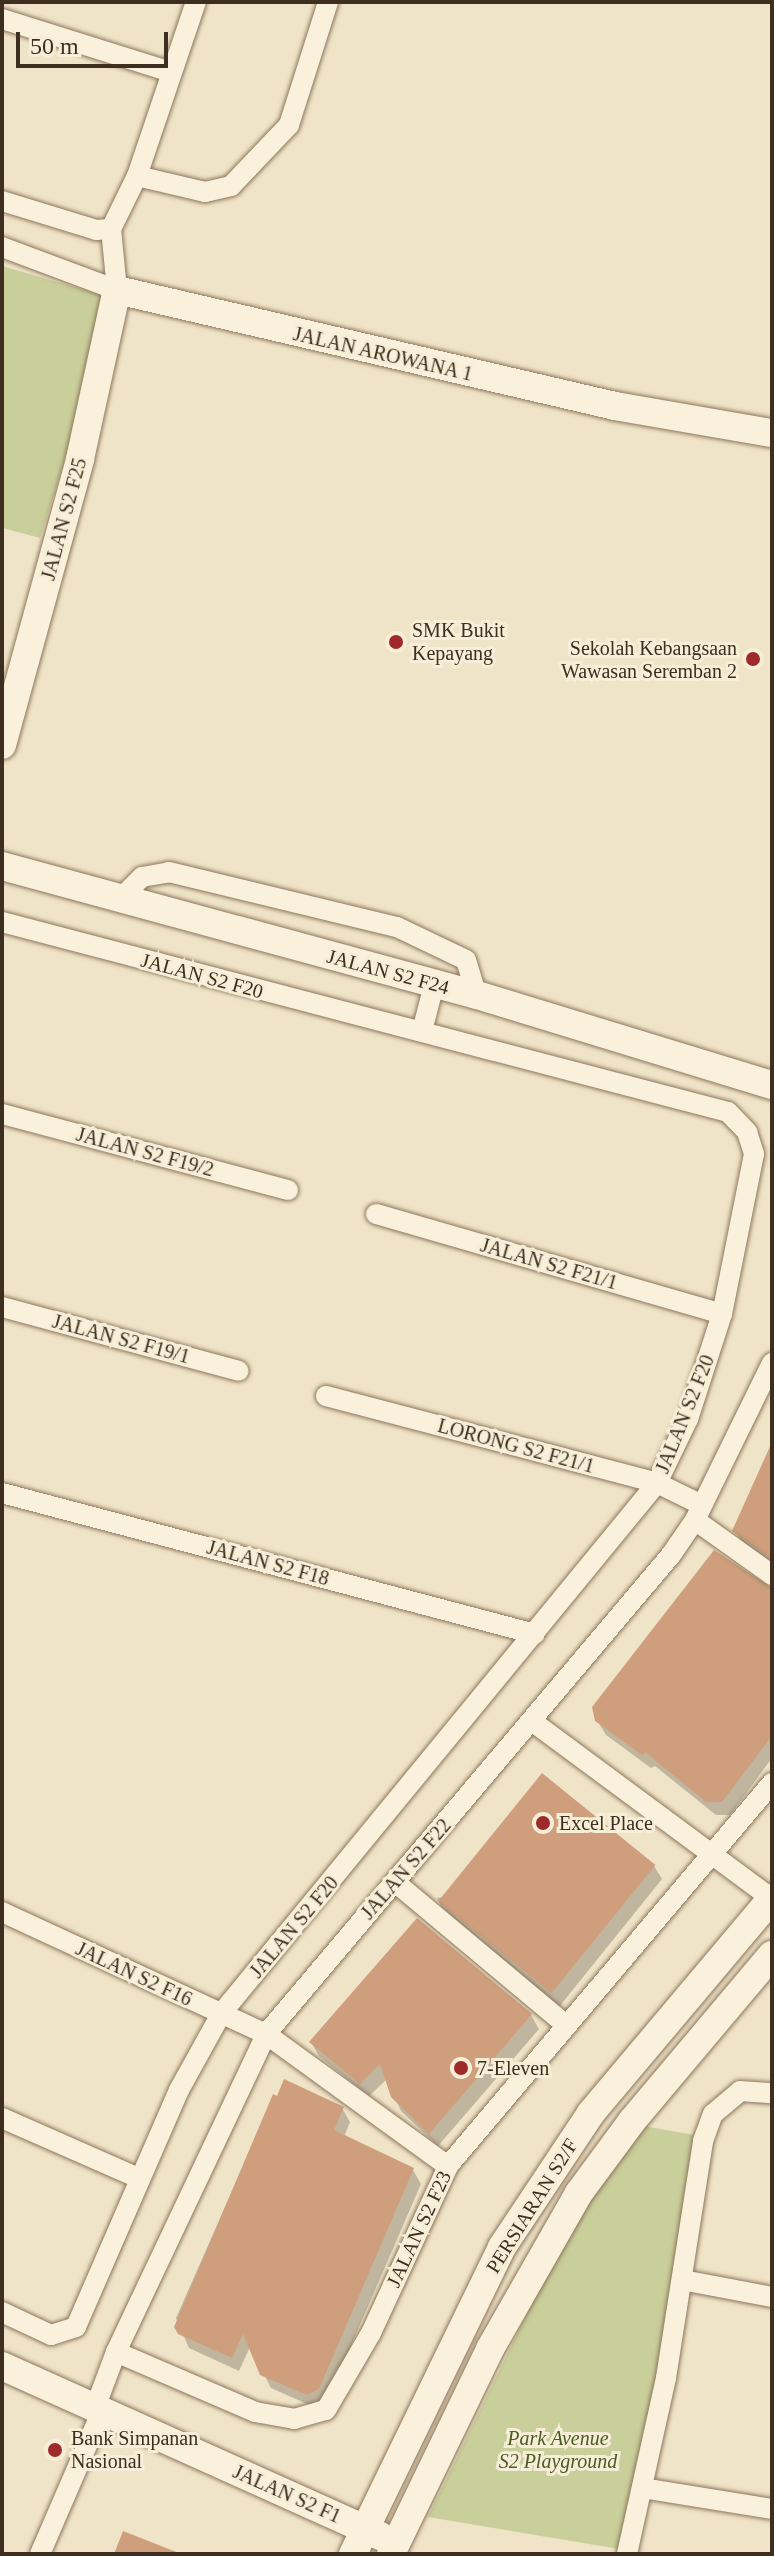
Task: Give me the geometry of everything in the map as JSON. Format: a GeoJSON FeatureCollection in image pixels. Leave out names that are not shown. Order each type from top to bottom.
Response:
{"type":"FeatureCollection","features":[{"type":"Feature","properties":{"kind":"street"},"geometry":{"type":"LineString","coordinates":[[117,290],[111,229],[137,176],[196,2]]}},
{"type":"Feature","properties":{"kind":"street"},"geometry":{"type":"LineString","coordinates":[[137,176],[205,192],[231,186],[289,125],[328,2]]}},
{"type":"Feature","properties":{"kind":"street"},"geometry":{"type":"LineString","coordinates":[[2,19],[171,72]]}},
{"type":"Feature","properties":{"kind":"street"},"geometry":{"type":"LineString","coordinates":[[2,201],[96,230],[111,229]]}},
{"type":"Feature","properties":{"kind":"street","name":"JALAN AROWANA 1"},"geometry":{"type":"LineString","coordinates":[[2,247],[117,290],[615,406],[772,433]]}},
{"type":"Feature","properties":{"kind":"street","name":"JALAN S2 F25"},"geometry":{"type":"LineString","coordinates":[[2,745],[12,672],[80,459],[117,290]]}},
{"type":"Feature","properties":{"kind":"street","name":"JALAN S2 F24"},"geometry":{"type":"LineString","coordinates":[[2,866],[477,995],[772,1085]]}},
{"type":"Feature","properties":{"kind":"street"},"geometry":{"type":"LineString","coordinates":[[121,898],[142,877],[169,872],[397,927],[466,960],[477,995]]}},
{"type":"Feature","properties":{"kind":"street","name":"JALAN S2 F20"},"geometry":{"type":"LineString","coordinates":[[2,922],[728,1112],[747,1132],[754,1154],[722,1314],[688,1419],[657,1483],[221,2014],[139,2178],[76,2327],[66,2333],[51,2335],[2,2312]]}},
{"type":"Feature","properties":{"kind":"street"},"geometry":{"type":"LineString","coordinates":[[422,1031],[434,985]]}},
{"type":"Feature","properties":{"kind":"street","name":"JALAN S2 F19/2"},"geometry":{"type":"LineString","coordinates":[[2,1114],[288,1190]]}},
{"type":"Feature","properties":{"kind":"street","name":"JALAN S2 F21/1"},"geometry":{"type":"LineString","coordinates":[[376,1214],[722,1314]]}},
{"type":"Feature","properties":{"kind":"street","name":"JALAN S2 F19/1"},"geometry":{"type":"LineString","coordinates":[[2,1307],[239,1371]]}},
{"type":"Feature","properties":{"kind":"street","name":"JALAN S2 F22"},"geometry":{"type":"LineString","coordinates":[[40,2554],[98,2409],[116,2352],[266,2034],[533,1722],[699,1513],[772,1363]]}},
{"type":"Feature","properties":{"kind":"street","name":"LORONG S2 F21/1"},"geometry":{"type":"LineString","coordinates":[[326,1396],[657,1483],[699,1513],[772,1575]]}},
{"type":"Feature","properties":{"kind":"street","name":"JALAN S2 F18"},"geometry":{"type":"LineString","coordinates":[[2,1493],[535,1634]]}},
{"type":"Feature","properties":{"kind":"street"},"geometry":{"type":"LineString","coordinates":[[533,1722],[710,1857],[772,1898]]}},
{"type":"Feature","properties":{"kind":"street","name":"JALAN S2 F23"},"geometry":{"type":"LineString","coordinates":[[116,2352],[255,2412],[294,2419],[326,2410],[371,2333],[448,2166],[772,1783]]}},
{"type":"Feature","properties":{"kind":"street"},"geometry":{"type":"LineString","coordinates":[[395,1882],[567,2026]]}},
{"type":"Feature","properties":{"kind":"street","name":"PERSIARAN S2/F"},"geometry":{"type":"LineString","coordinates":[[359,2541],[502,2247],[591,2113],[772,1898]]}},
{"type":"Feature","properties":{"kind":"street","name":"JALAN S2 F16"},"geometry":{"type":"LineString","coordinates":[[2,1912],[266,2034],[448,2166]]}},
{"type":"Feature","properties":{"kind":"street","name":"PERSIARAN S2/F"},"geometry":{"type":"LineString","coordinates":[[394,2549],[495,2338],[579,2193],[632,2121],[772,1955]]}},
{"type":"Feature","properties":{"kind":"street"},"geometry":{"type":"LineString","coordinates":[[746,1986],[772,1973]]}},
{"type":"Feature","properties":{"kind":"street"},"geometry":{"type":"LineString","coordinates":[[627,2554],[682,2280],[703,2141],[713,2114],[740,2091],[772,2093]]}},
{"type":"Feature","properties":{"kind":"street"},"geometry":{"type":"LineString","coordinates":[[2,2118],[139,2178]]}},
{"type":"Feature","properties":{"kind":"street"},"geometry":{"type":"LineString","coordinates":[[682,2280],[772,2297]]}},
{"type":"Feature","properties":{"kind":"street","name":"JALAN S2 F1"},"geometry":{"type":"LineString","coordinates":[[2,2366],[98,2409],[359,2541],[394,2549]]}},
{"type":"Feature","properties":{"kind":"street"},"geometry":{"type":"LineString","coordinates":[[642,2488],[772,2509]]}},
{"type":"Feature","properties":{"kind":"green space"},"geometry":{"type":"Polygon","coordinates":[[[2,266],[116,299],[40,538],[2,528],[2,266]]]}},
{"type":"Feature","properties":{"kind":"green space","name":"Park Avenue S2 Playground"},"geometry":{"type":"Polygon","coordinates":[[[638,2125],[700,2136],[625,2550],[428,2517],[585,2195],[638,2125]]]}},
{"type":"Feature","properties":{"kind":"building"},"geometry":{"type":"Polygon","coordinates":[[[772,1442],[772,1559],[732,1531],[772,1442]]]}},
{"type":"Feature","properties":{"kind":"building"},"geometry":{"type":"Polygon","coordinates":[[[714,1550],[772,1588],[772,1736],[722,1802],[706,1802],[646,1753],[642,1755],[595,1721],[592,1707],[714,1550]]]}},
{"type":"Feature","properties":{"kind":"building"},"geometry":{"type":"Polygon","coordinates":[[[542,1773],[655,1865],[552,1993],[438,1901],[542,1773]]]}},
{"type":"Feature","properties":{"kind":"building"},"geometry":{"type":"Polygon","coordinates":[[[417,1918],[532,2014],[429,2134],[391,2097],[380,2064],[360,2084],[309,2042],[417,1918]]]}},
{"type":"Feature","properties":{"kind":"building"},"geometry":{"type":"Polygon","coordinates":[[[284,2079],[344,2107],[334,2130],[414,2168],[319,2389],[307,2395],[260,2375],[243,2334],[232,2358],[178,2334],[174,2327],[273,2094],[277,2096],[284,2079]]]}},
{"type":"Feature","properties":{"kind":"building"},"geometry":{"type":"Polygon","coordinates":[[[123,2531],[179,2553],[179,2554],[114,2554],[123,2531]]]}},
{"type":"Feature","properties":{"kind":"place","name":"SMK Bukit Kepayang"},"geometry":{"type":"Point","coordinates":[396,642]}},
{"type":"Feature","properties":{"kind":"place","name":"Sekolah Kebangsaan Wawasan Seremban 2"},"geometry":{"type":"Point","coordinates":[753,659]}},
{"type":"Feature","properties":{"kind":"place","name":"Excel Place"},"geometry":{"type":"Point","coordinates":[543,1823]}},
{"type":"Feature","properties":{"kind":"place","name":"7-Eleven"},"geometry":{"type":"Point","coordinates":[461,2068]}},
{"type":"Feature","properties":{"kind":"place","name":"Bank Simpanan Nasional"},"geometry":{"type":"Point","coordinates":[55,2450]}}]}
